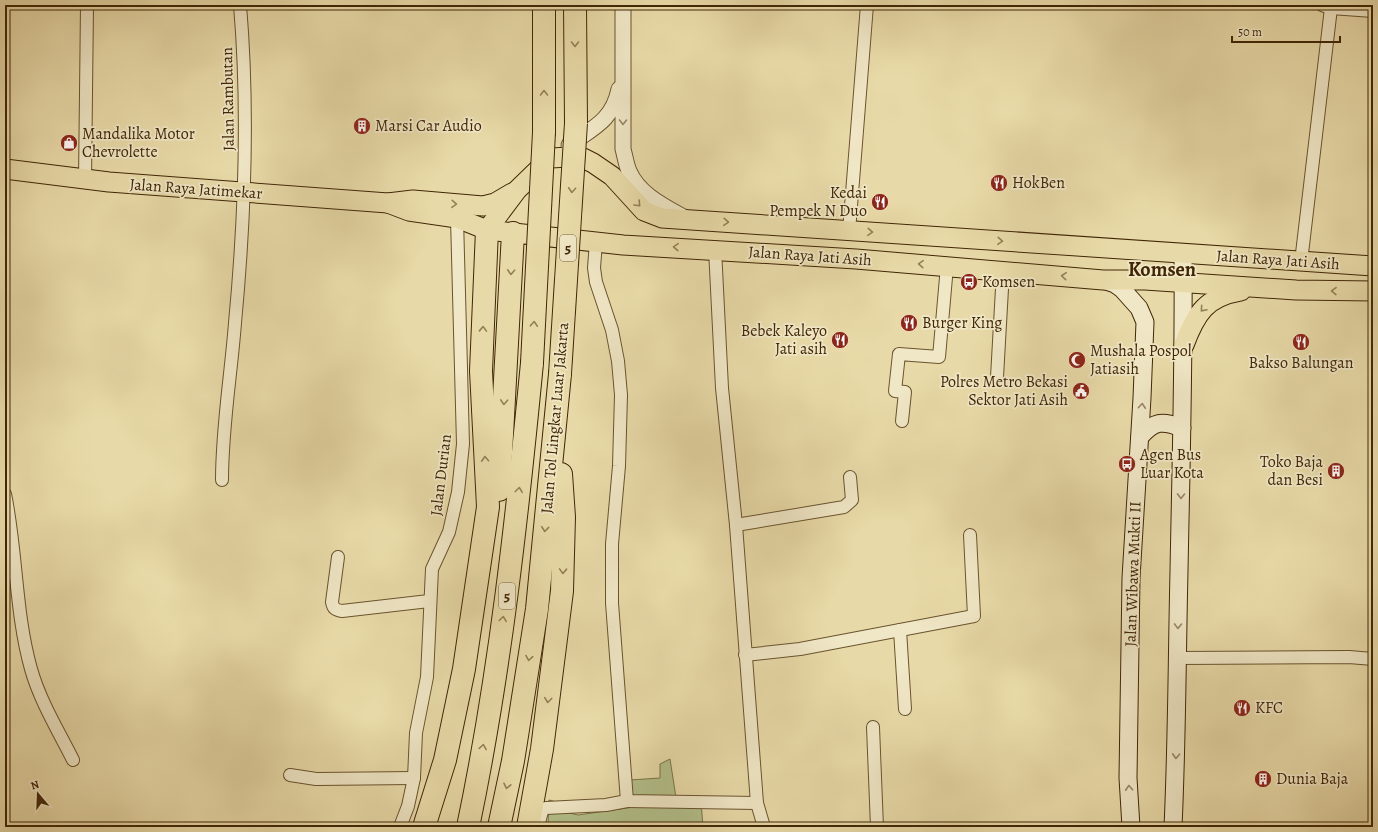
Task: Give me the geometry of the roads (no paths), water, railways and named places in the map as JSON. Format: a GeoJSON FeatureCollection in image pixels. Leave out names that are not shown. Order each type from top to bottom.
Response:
{"type":"FeatureCollection","features":[{"type":"Feature","properties":{"kind":"highway","name":"Jalan Tol Lingkar Luar Jakarta"},"geometry":{"type":"LineString","coordinates":[[468,827],[478,777],[508,586],[532,363],[544,132],[544,5]]}},
{"type":"Feature","properties":{"kind":"highway","name":"Jalan Tol Lingkar Luar Jakarta"},"geometry":{"type":"LineString","coordinates":[[499,827],[513,761],[537,609],[556,421],[576,123],[575,5]]}},
{"type":"Feature","properties":{"kind":"highway"},"geometry":{"type":"LineString","coordinates":[[424,827],[445,760],[464,669],[488,507],[481,371],[487,230]]}},
{"type":"Feature","properties":{"kind":"highway"},"geometry":{"type":"LineString","coordinates":[[438,827],[466,724],[476,669],[499,499],[513,233]]}},
{"type":"Feature","properties":{"kind":"highway"},"geometry":{"type":"LineString","coordinates":[[528,827],[542,749],[562,591],[564,518],[556,421]]}},
{"type":"Feature","properties":{"kind":"highway"},"geometry":{"type":"LineString","coordinates":[[461,827],[478,777]]}},
{"type":"Feature","properties":{"kind":"main road","name":"Jalan Raya Jati Asih"},"geometry":{"type":"LineString","coordinates":[[550,158],[583,158],[593,162],[612,176],[644,211],[662,218],[1373,266]]}},
{"type":"Feature","properties":{"kind":"main road"},"geometry":{"type":"LineString","coordinates":[[487,230],[517,190],[550,158]]}},
{"type":"Feature","properties":{"kind":"main road","name":"Jalan Raya Jatimekar"},"geometry":{"type":"LineString","coordinates":[[5,168],[85,180],[388,203]]}},
{"type":"Feature","properties":{"kind":"main road"},"geometry":{"type":"LineString","coordinates":[[388,203],[414,200],[483,206],[495,203],[517,190]]}},
{"type":"Feature","properties":{"kind":"main road","name":"Jalan Raya Jati Asih"},"geometry":{"type":"LineString","coordinates":[[388,203],[409,211],[456,218],[487,230],[596,242],[947,266],[1103,280],[1138,280],[1265,288],[1373,291]]}},
{"type":"Feature","properties":{"kind":"main road"},"geometry":{"type":"LineString","coordinates":[[1137,250],[1145,253],[1150,264],[1148,269],[1138,280]]}},
{"type":"Feature","properties":{"kind":"main road"},"geometry":{"type":"LineString","coordinates":[[1173,827],[1178,732],[1177,658],[1184,345],[1183,254]]}},
{"type":"Feature","properties":{"kind":"main road","name":"Jalan Wibawa Mukti II"},"geometry":{"type":"LineString","coordinates":[[1103,280],[1115,284],[1122,289],[1139,308],[1145,322],[1140,437],[1131,578],[1128,778],[1131,827]]}},
{"type":"Feature","properties":{"kind":"main road"},"geometry":{"type":"LineString","coordinates":[[1184,345],[1194,320],[1209,302],[1228,293],[1265,288]]}},
{"type":"Feature","properties":{"kind":"main road"},"geometry":{"type":"LineString","coordinates":[[1140,437],[1147,428],[1157,423],[1171,423],[1182,428]]}},
{"type":"Feature","properties":{"kind":"street"},"geometry":{"type":"LineString","coordinates":[[85,180],[87,5]]}},
{"type":"Feature","properties":{"kind":"street","name":"Jalan Rambutan"},"geometry":{"type":"LineString","coordinates":[[222,480],[222,441],[236,322],[245,192],[244,67],[240,5]]}},
{"type":"Feature","properties":{"kind":"street"},"geometry":{"type":"LineString","coordinates":[[623,5],[623,149],[629,171],[640,188],[649,196],[688,219]]}},
{"type":"Feature","properties":{"kind":"street"},"geometry":{"type":"LineString","coordinates":[[850,231],[867,5]]}},
{"type":"Feature","properties":{"kind":"street"},"geometry":{"type":"LineString","coordinates":[[1301,262],[1326,6],[1373,10]]}},
{"type":"Feature","properties":{"kind":"street"},"geometry":{"type":"LineString","coordinates":[[550,158],[591,130],[610,114],[617,101],[624,69]]}},
{"type":"Feature","properties":{"kind":"street","name":"Jalan Durian"},"geometry":{"type":"LineString","coordinates":[[400,827],[408,806],[414,778],[416,734],[427,677],[429,601],[432,568],[449,532],[458,492],[463,444],[456,218]]}},
{"type":"Feature","properties":{"kind":"street"},"geometry":{"type":"LineString","coordinates":[[596,242],[594,268],[596,282],[612,330],[618,361],[621,395],[619,466],[612,544],[612,603],[627,801]]}},
{"type":"Feature","properties":{"kind":"street"},"geometry":{"type":"LineString","coordinates":[[715,249],[722,388],[736,525],[757,804],[764,827]]}},
{"type":"Feature","properties":{"kind":"street"},"geometry":{"type":"LineString","coordinates":[[902,421],[906,392],[895,391],[899,354],[939,357],[947,266]]}},
{"type":"Feature","properties":{"kind":"street"},"geometry":{"type":"LineString","coordinates":[[997,377],[1003,271]]}},
{"type":"Feature","properties":{"kind":"street"},"geometry":{"type":"LineString","coordinates":[[736,525],[844,507],[852,500],[850,477]]}},
{"type":"Feature","properties":{"kind":"street"},"geometry":{"type":"LineString","coordinates":[[5,494],[11,521],[24,636],[31,669],[40,697],[73,760]]}},
{"type":"Feature","properties":{"kind":"street"},"geometry":{"type":"LineString","coordinates":[[745,655],[800,649],[974,616],[970,535]]}},
{"type":"Feature","properties":{"kind":"street"},"geometry":{"type":"LineString","coordinates":[[338,558],[332,602],[333,607],[336,610],[342,611],[429,601]]}},
{"type":"Feature","properties":{"kind":"street"},"geometry":{"type":"LineString","coordinates":[[900,630],[905,709]]}},
{"type":"Feature","properties":{"kind":"street"},"geometry":{"type":"LineString","coordinates":[[1177,658],[1349,657],[1373,659]]}},
{"type":"Feature","properties":{"kind":"street"},"geometry":{"type":"LineString","coordinates":[[873,727],[877,827]]}},
{"type":"Feature","properties":{"kind":"street"},"geometry":{"type":"LineString","coordinates":[[290,775],[316,779],[414,778]]}},
{"type":"Feature","properties":{"kind":"street"},"geometry":{"type":"LineString","coordinates":[[538,827],[542,811],[546,808],[627,801],[757,804]]}},
{"type":"Feature","properties":{"kind":"place","name":"Marsi Car Audio"},"geometry":{"type":"Point","coordinates":[362,126]}},
{"type":"Feature","properties":{"kind":"place","name":"Mandalika Motor Chevrolette"},"geometry":{"type":"Point","coordinates":[69,143]}},
{"type":"Feature","properties":{"kind":"place","name":"HokBen"},"geometry":{"type":"Point","coordinates":[999,183]}},
{"type":"Feature","properties":{"kind":"place","name":"Kedai Pempek N Duo"},"geometry":{"type":"Point","coordinates":[880,202]}},
{"type":"Feature","properties":{"kind":"place","name":"Komsen"},"geometry":{"type":"Point","coordinates":[969,282]}},
{"type":"Feature","properties":{"kind":"place","name":"Burger King"},"geometry":{"type":"Point","coordinates":[909,323]}},
{"type":"Feature","properties":{"kind":"place","name":"Bebek Kaleyo Jati asih"},"geometry":{"type":"Point","coordinates":[840,340]}},
{"type":"Feature","properties":{"kind":"place","name":"Bakso Balungan"},"geometry":{"type":"Point","coordinates":[1301,342]}},
{"type":"Feature","properties":{"kind":"place","name":"Mushala Pospol Jatiasih"},"geometry":{"type":"Point","coordinates":[1077,360]}},
{"type":"Feature","properties":{"kind":"place","name":"Polres Metro Bekasi Sektor Jati Asih"},"geometry":{"type":"Point","coordinates":[1081,391]}},
{"type":"Feature","properties":{"kind":"place","name":"Agen Bus Luar Kota"},"geometry":{"type":"Point","coordinates":[1127,464]}},
{"type":"Feature","properties":{"kind":"place","name":"Toko Baja dan Besi"},"geometry":{"type":"Point","coordinates":[1336,471]}},
{"type":"Feature","properties":{"kind":"place","name":"KFC"},"geometry":{"type":"Point","coordinates":[1242,708]}},
{"type":"Feature","properties":{"kind":"place","name":"Dunia Baja"},"geometry":{"type":"Point","coordinates":[1263,779]}},
{"type":"Feature","properties":{"kind":"district","name":"Komsen"},"geometry":{"type":"Point","coordinates":[1162,269]}}]}
